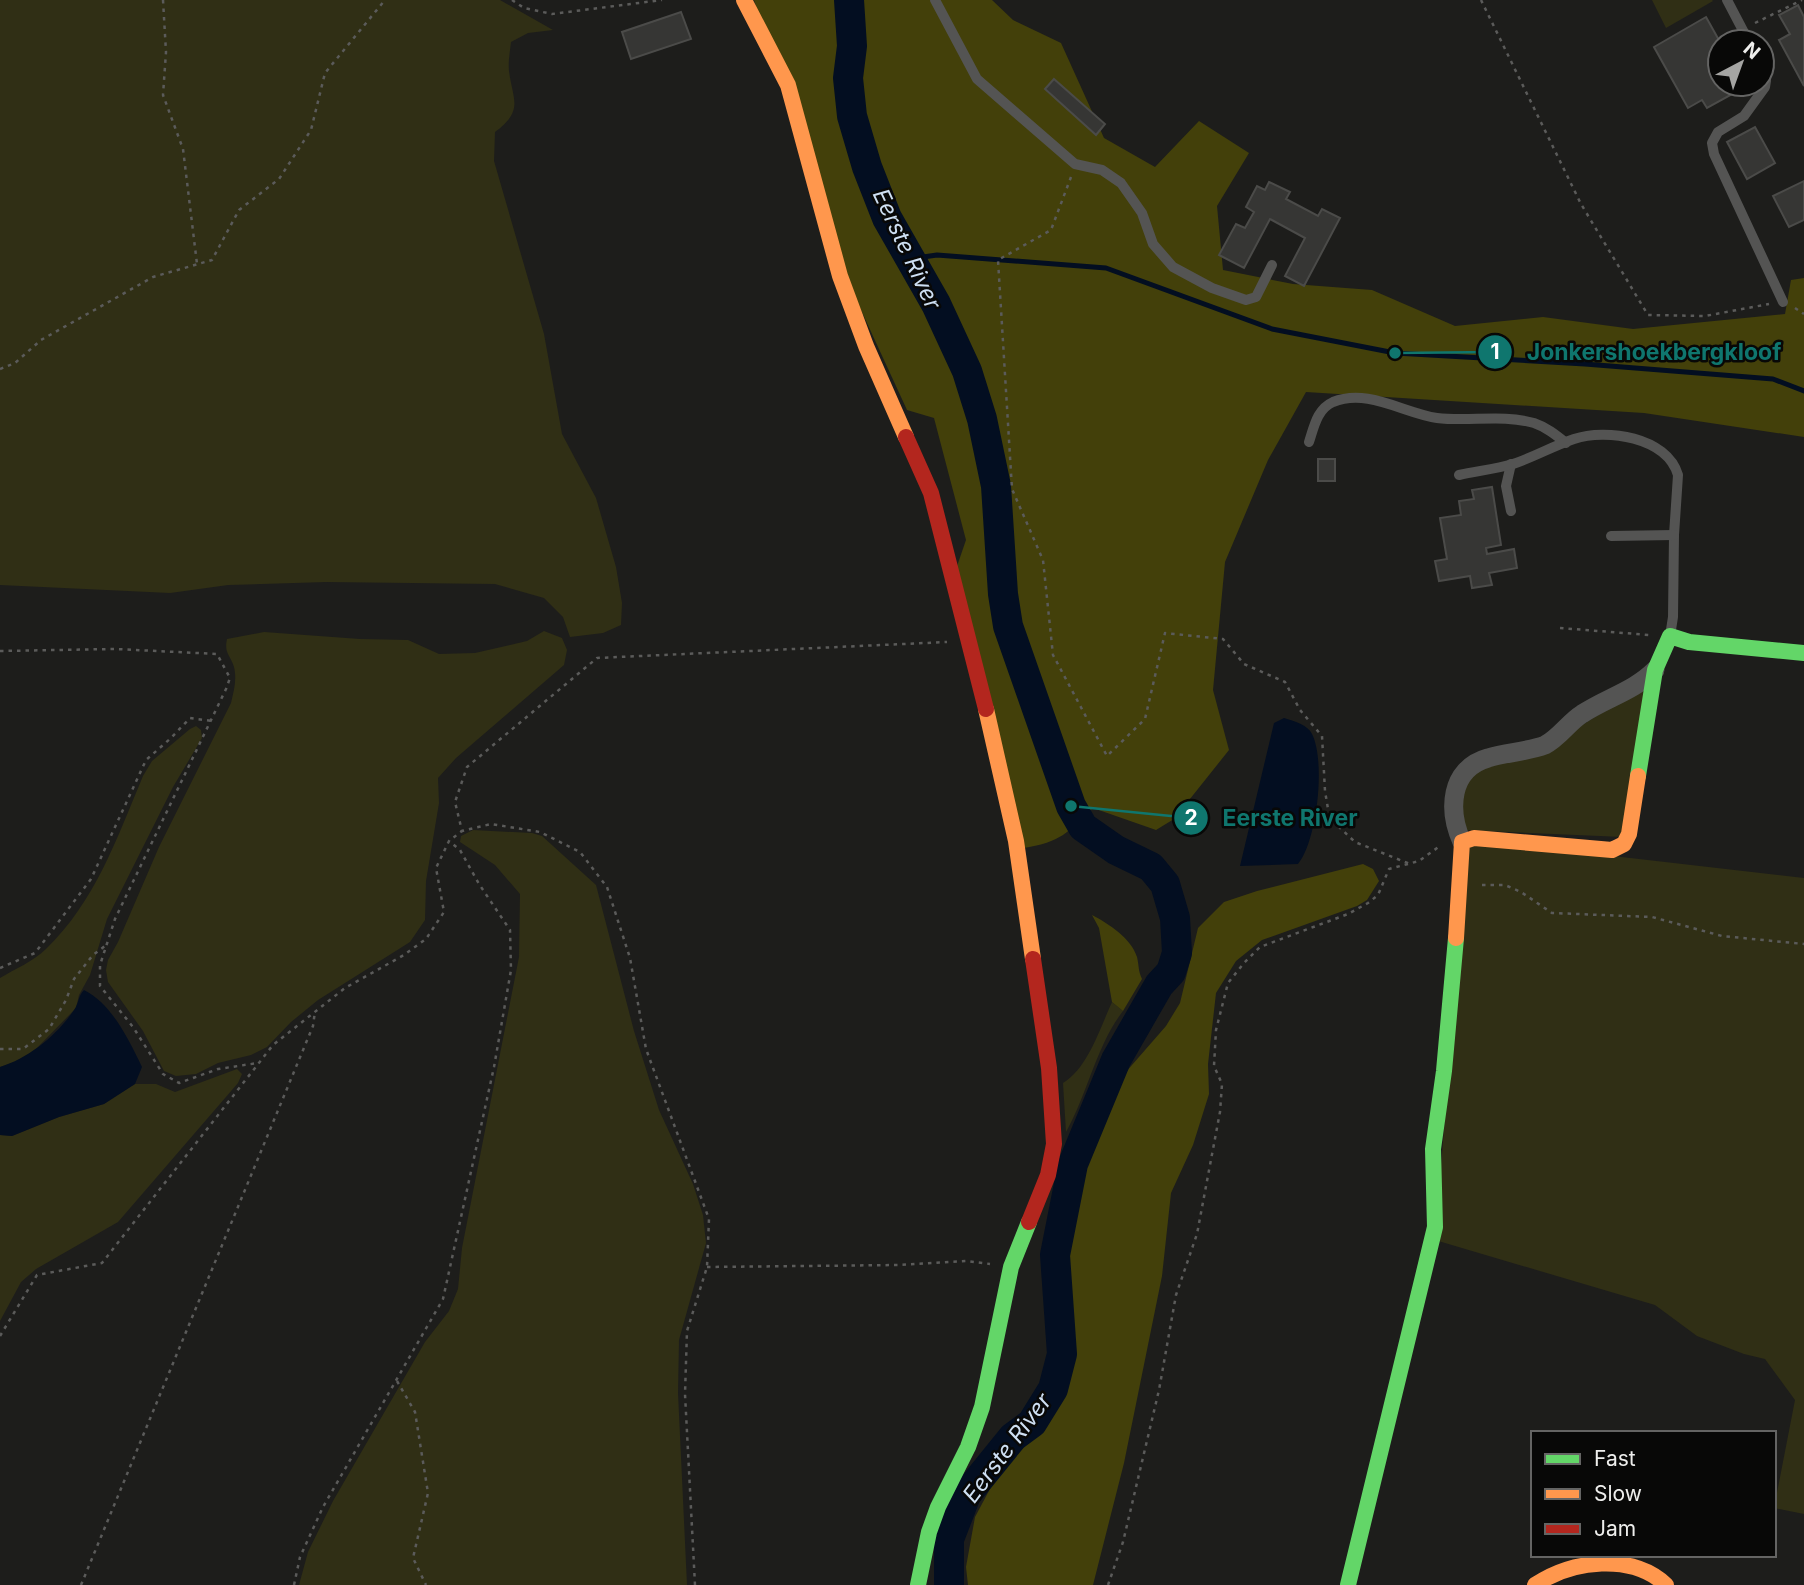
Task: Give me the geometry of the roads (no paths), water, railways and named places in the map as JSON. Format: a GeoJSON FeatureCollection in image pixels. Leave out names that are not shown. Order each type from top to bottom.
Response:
{"type":"FeatureCollection","features":[{"type":"Feature","properties":{"kind":"street"},"geometry":{"type":"LineString","coordinates":[[744,0],[788,85],[840,276],[866,346],[931,493],[970,641],[1016,841],[1049,1068],[1054,1144],[1048,1175],[1011,1267],[982,1407],[968,1447],[938,1507],[929,1532],[918,1585]]}},
{"type":"Feature","properties":{"kind":"street"},"geometry":{"type":"LineString","coordinates":[[1459,835],[1612,850],[1624,844],[1629,834],[1655,670],[1670,636],[1689,642],[1804,653]]}},
{"type":"Feature","properties":{"kind":"street"},"geometry":{"type":"LineString","coordinates":[[1348,1585],[1435,1227],[1433,1149],[1444,1070],[1461,886],[1459,835],[1452,808],[1454,790],[1471,766],[1485,758],[1548,743],[1581,715],[1625,693],[1655,670]]}},
{"type":"Feature","properties":{"kind":"street"},"geometry":{"type":"LineString","coordinates":[[1535,1585],[1555,1573],[1606,1562],[1647,1569],[1666,1585]]}},
{"type":"Feature","properties":{"kind":"lane"},"geometry":{"type":"LineString","coordinates":[[935,0],[977,79],[1075,164],[1102,170],[1121,183],[1142,213],[1153,244],[1173,267],[1212,288],[1246,300],[1256,297],[1272,265]]}},
{"type":"Feature","properties":{"kind":"lane"},"geometry":{"type":"LineString","coordinates":[[1727,0],[1741,28]]}},
{"type":"Feature","properties":{"kind":"lane"},"geometry":{"type":"LineString","coordinates":[[1757,98],[1744,116],[1718,132],[1712,143],[1714,154],[1783,302]]}},
{"type":"Feature","properties":{"kind":"lane"},"geometry":{"type":"LineString","coordinates":[[1309,442],[1317,417],[1330,403],[1348,398],[1368,398],[1412,413],[1439,418],[1513,419],[1537,424],[1566,443]]}},
{"type":"Feature","properties":{"kind":"lane"},"geometry":{"type":"LineString","coordinates":[[1460,475],[1511,464],[1575,439],[1604,435],[1621,436],[1657,449],[1675,466],[1678,475],[1670,636]]}},
{"type":"Feature","properties":{"kind":"lane"},"geometry":{"type":"LineString","coordinates":[[1511,464],[1506,486],[1511,511]]}},
{"type":"Feature","properties":{"kind":"lane"},"geometry":{"type":"LineString","coordinates":[[1611,537],[1674,535]]}},
{"type":"Feature","properties":{"kind":"water"},"geometry":{"type":"Polygon","coordinates":[[[1284,718],[1307,728],[1316,747],[1319,781],[1310,838],[1298,864],[1240,866],[1274,723],[1284,718]]]}},
{"type":"Feature","properties":{"kind":"water"},"geometry":{"type":"Polygon","coordinates":[[[84,990],[111,1013],[131,1046],[142,1067],[135,1084],[104,1104],[59,1117],[12,1136],[0,1135],[0,1067],[32,1052],[51,1037],[74,1010],[84,990]]]}},
{"type":"Feature","properties":{"kind":"waterway","name":"Eerste River"},"geometry":{"type":"LineString","coordinates":[[849,0],[852,46],[848,78],[852,116],[867,167],[887,218],[936,304],[967,371],[982,419],[996,486],[1003,594],[1008,626],[1071,806],[1083,827],[1116,850],[1151,867],[1165,884],[1175,918],[1177,953],[1171,972],[1159,985],[1116,1060],[1073,1164],[1055,1255],[1062,1354],[1053,1389],[1032,1423],[1013,1437],[966,1495],[949,1539],[949,1585]]}},
{"type":"Feature","properties":{"kind":"waterway"},"geometry":{"type":"LineString","coordinates":[[909,259],[937,255],[1106,268],[1272,329],[1395,353],[1773,379],[1804,391]]}},
{"type":"Feature","properties":{"kind":"place","name":"Jonkershoekbergkloof"},"geometry":{"type":"Point","coordinates":[1395,353]}},
{"type":"Feature","properties":{"kind":"place","name":"Eerste River"},"geometry":{"type":"Point","coordinates":[1071,806]}}]}
